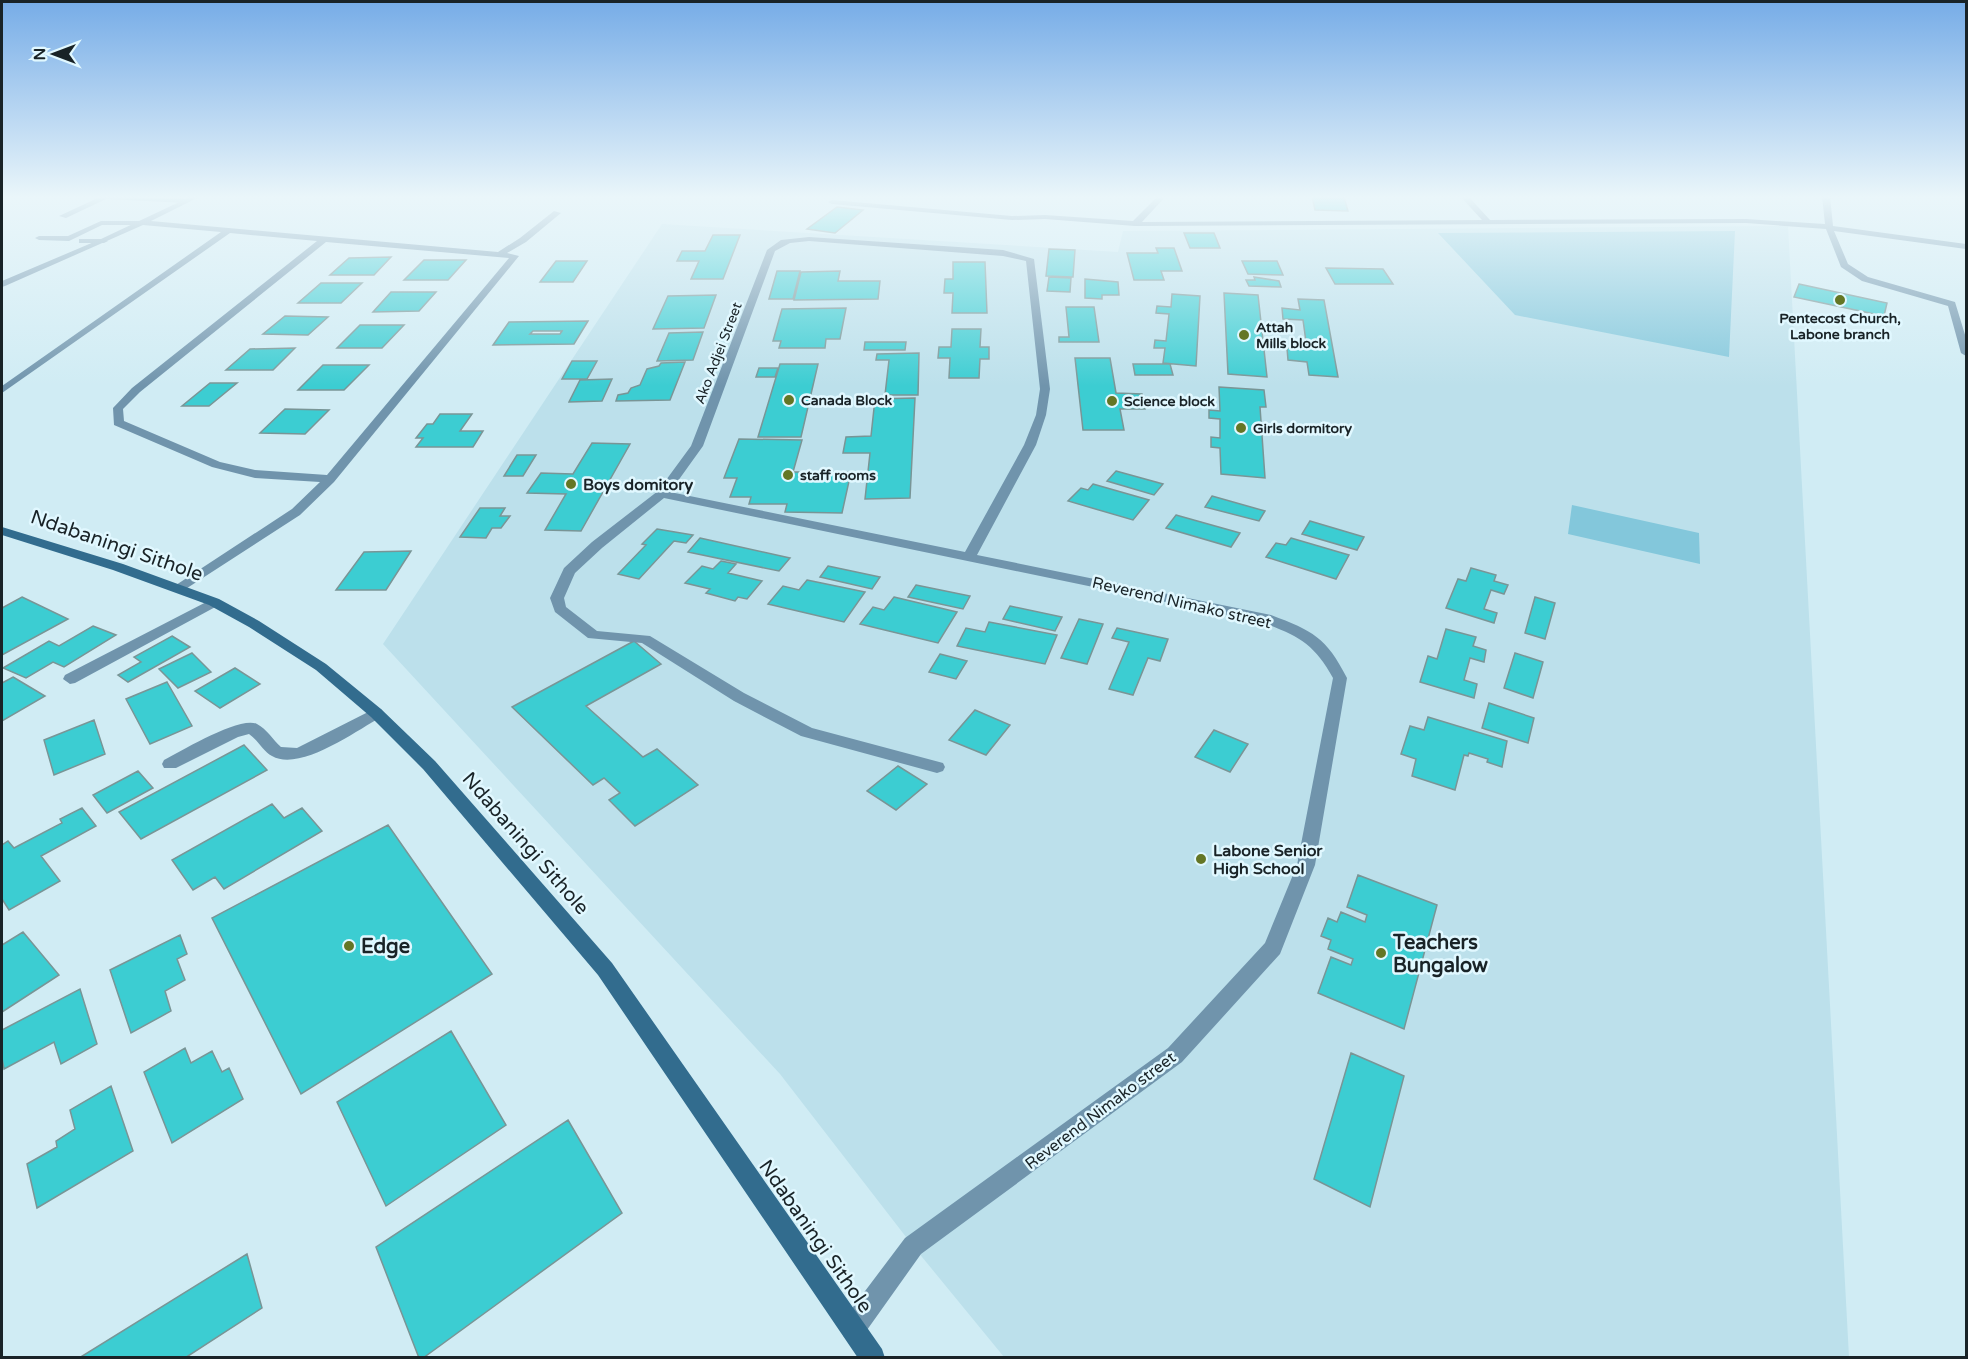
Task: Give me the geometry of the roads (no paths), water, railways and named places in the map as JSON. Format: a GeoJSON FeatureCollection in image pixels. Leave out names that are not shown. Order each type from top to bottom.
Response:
{"type":"FeatureCollection","features":[{"type":"Feature","properties":{"kind":"street"},"geometry":{"type":"LineString","coordinates":[[2,284],[60,259]]}},
{"type":"Feature","properties":{"kind":"street"},"geometry":{"type":"LineString","coordinates":[[2,390],[188,259]]}},
{"type":"Feature","properties":{"kind":"street"},"geometry":{"type":"LineString","coordinates":[[299,259],[145,383],[118,408],[118,423],[216,465],[255,474],[330,478]]}},
{"type":"Feature","properties":{"kind":"street"},"geometry":{"type":"LineString","coordinates":[[181,588],[296,512],[330,478],[512,259]]}},
{"type":"Feature","properties":{"kind":"street","name":"Ako Adjei Street"},"geometry":{"type":"LineString","coordinates":[[767,259],[697,446],[663,494],[597,545],[569,571],[557,598],[560,609],[593,635],[645,639],[739,697],[807,732],[938,767]]}},
{"type":"Feature","properties":{"kind":"street","name":"Ako Adjei Street"},"geometry":{"type":"LineString","coordinates":[[970,556],[1030,445],[1041,415],[1045,388],[1030,259]]}},
{"type":"Feature","properties":{"kind":"street"},"geometry":{"type":"LineString","coordinates":[[1841,259],[1844,266],[1864,279],[1909,294],[1966,306]]}},
{"type":"Feature","properties":{"kind":"street"},"geometry":{"type":"LineString","coordinates":[[1952,304],[1966,353]]}},
{"type":"Feature","properties":{"kind":"street","name":"Reverend Nimako street"},"geometry":{"type":"LineString","coordinates":[[663,494],[1266,618],[1310,636],[1328,654],[1340,678],[1306,865],[1273,948],[1174,1055],[913,1246],[853,1328]]}},
{"type":"Feature","properties":{"kind":"street","name":"Ndabaningi Sithole"},"geometry":{"type":"LineString","coordinates":[[2,531],[181,588],[213,602],[254,624],[321,667],[376,713],[429,765],[605,969],[873,1358]]}},
{"type":"Feature","properties":{"kind":"street"},"geometry":{"type":"LineString","coordinates":[[70,679],[213,602]]}},
{"type":"Feature","properties":{"kind":"street"},"geometry":{"type":"LineString","coordinates":[[170,764],[234,732],[251,728],[278,754],[288,756],[300,754],[376,713]]}},
{"type":"Feature","properties":{"kind":"place","name":"Pentecost Church, Labone branch"},"geometry":{"type":"Point","coordinates":[1840,300]}},
{"type":"Feature","properties":{"kind":"place","name":"Attah Mills block"},"geometry":{"type":"Point","coordinates":[1244,335]}},
{"type":"Feature","properties":{"kind":"place","name":"Canada Block"},"geometry":{"type":"Point","coordinates":[789,400]}},
{"type":"Feature","properties":{"kind":"place","name":"Science block"},"geometry":{"type":"Point","coordinates":[1112,401]}},
{"type":"Feature","properties":{"kind":"place","name":"Girls dormitory"},"geometry":{"type":"Point","coordinates":[1241,428]}},
{"type":"Feature","properties":{"kind":"place","name":"staff rooms"},"geometry":{"type":"Point","coordinates":[788,475]}},
{"type":"Feature","properties":{"kind":"place","name":"Boys domitory"},"geometry":{"type":"Point","coordinates":[571,484]}},
{"type":"Feature","properties":{"kind":"place","name":"Labone Senior High School"},"geometry":{"type":"Point","coordinates":[1201,859]}},
{"type":"Feature","properties":{"kind":"place","name":"Edge"},"geometry":{"type":"Point","coordinates":[349,946]}},
{"type":"Feature","properties":{"kind":"place","name":"Teachers Bungalow"},"geometry":{"type":"Point","coordinates":[1381,953]}}]}
